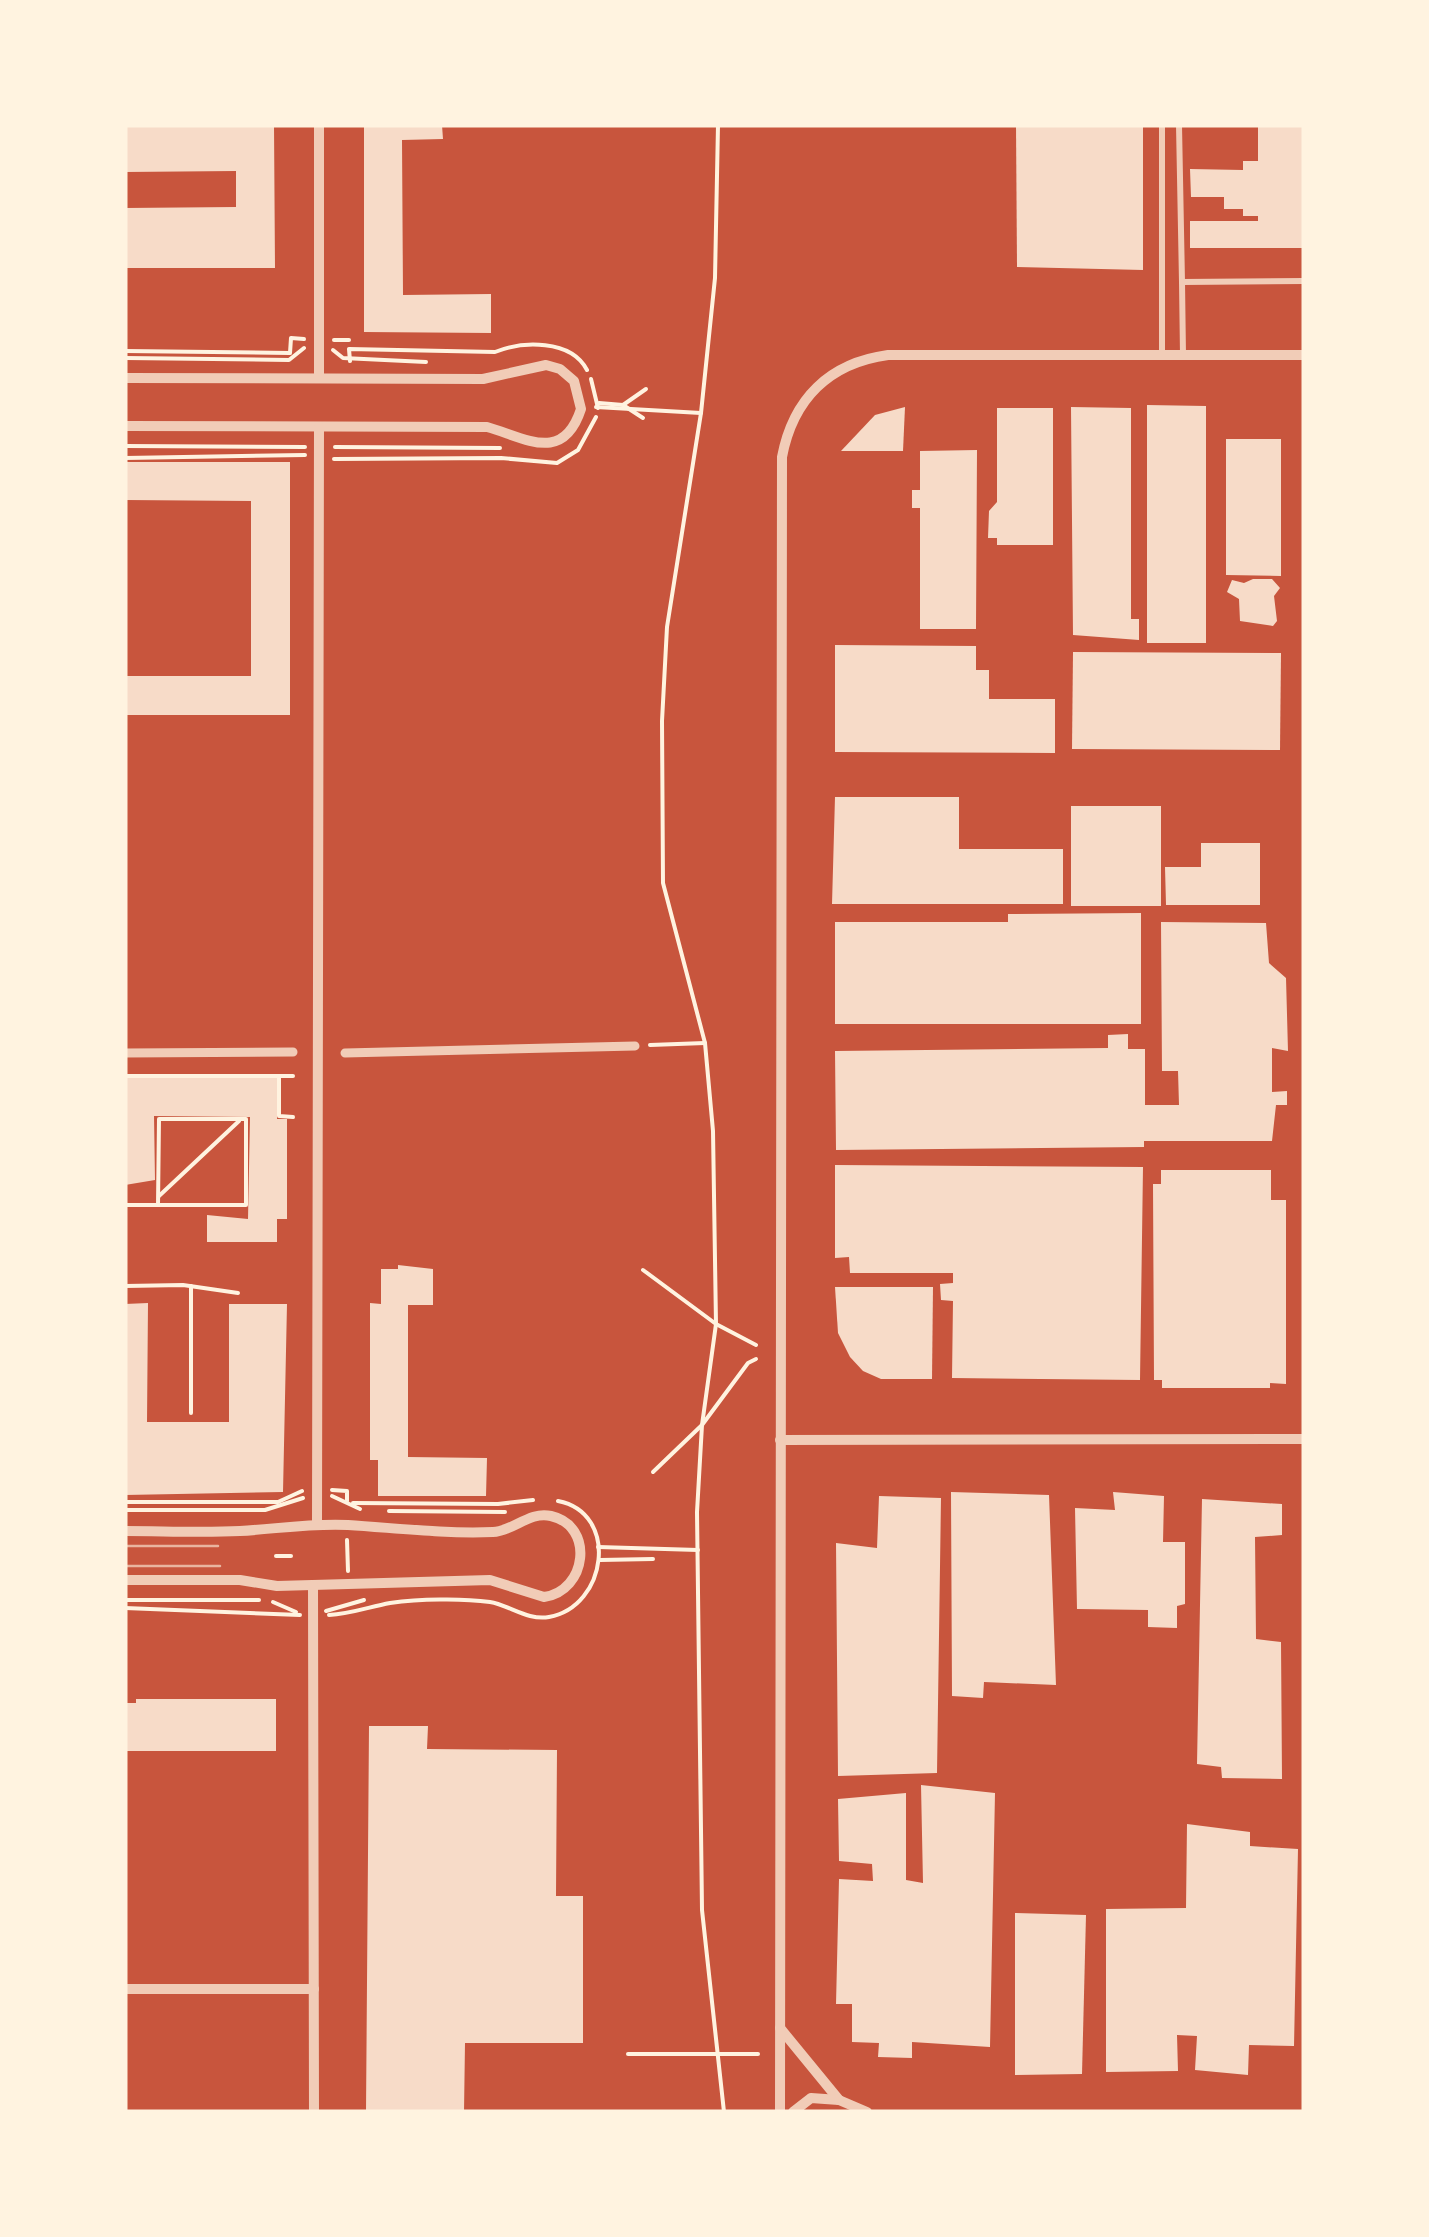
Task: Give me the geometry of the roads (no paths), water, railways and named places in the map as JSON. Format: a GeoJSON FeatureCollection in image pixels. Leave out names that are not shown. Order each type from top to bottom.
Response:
{"type":"FeatureCollection","features":[{"type":"Feature","properties":{"kind":"street"},"geometry":{"type":"LineString","coordinates":[[318,125],[318,378]]}},
{"type":"Feature","properties":{"kind":"street"},"geometry":{"type":"LineString","coordinates":[[780,2112],[782,457],[794,416],[808,395],[845,366],[888,355],[1304,355]]}},
{"type":"Feature","properties":{"kind":"street"},"geometry":{"type":"LineString","coordinates":[[125,378],[483,379],[546,364],[560,368],[574,380],[581,409],[566,435],[549,444],[530,444],[486,428],[125,426]]}},
{"type":"Feature","properties":{"kind":"street"},"geometry":{"type":"LineString","coordinates":[[318,1526],[319,427]]}},
{"type":"Feature","properties":{"kind":"street"},"geometry":{"type":"LineString","coordinates":[[345,1053],[634,1046]]}},
{"type":"Feature","properties":{"kind":"street"},"geometry":{"type":"LineString","coordinates":[[125,1053],[293,1052]]}},
{"type":"Feature","properties":{"kind":"street"},"geometry":{"type":"LineString","coordinates":[[780,1440],[1304,1439]]}},
{"type":"Feature","properties":{"kind":"street"},"geometry":{"type":"LineString","coordinates":[[125,1531],[347,1525],[397,1532],[494,1532],[532,1516],[553,1516],[574,1532],[581,1558],[574,1578],[551,1596],[532,1596],[490,1580],[396,1580],[348,1586],[125,1580]]}},
{"type":"Feature","properties":{"kind":"street"},"geometry":{"type":"LineString","coordinates":[[313,1585],[314,2112]]}},
{"type":"Feature","properties":{"kind":"street"},"geometry":{"type":"LineString","coordinates":[[125,1989],[314,1989]]}},
{"type":"Feature","properties":{"kind":"street"},"geometry":{"type":"LineString","coordinates":[[780,2028],[839,2100]]}},
{"type":"Feature","properties":{"kind":"street"},"geometry":{"type":"LineString","coordinates":[[793,2112],[811,2098],[839,2100],[867,2112]]}},
{"type":"Feature","properties":{"kind":"lane"},"geometry":{"type":"LineString","coordinates":[[1162,125],[1162,355]]}},
{"type":"Feature","properties":{"kind":"lane"},"geometry":{"type":"LineString","coordinates":[[1179,125],[1183,355]]}},
{"type":"Feature","properties":{"kind":"lane"},"geometry":{"type":"LineString","coordinates":[[1182,282],[1304,281]]}},
{"type":"Feature","properties":{"kind":"tram line"},"geometry":{"type":"LineString","coordinates":[[125,1546],[218,1546]]}},
{"type":"Feature","properties":{"kind":"tram line"},"geometry":{"type":"LineString","coordinates":[[125,1566],[220,1566]]}}]}
